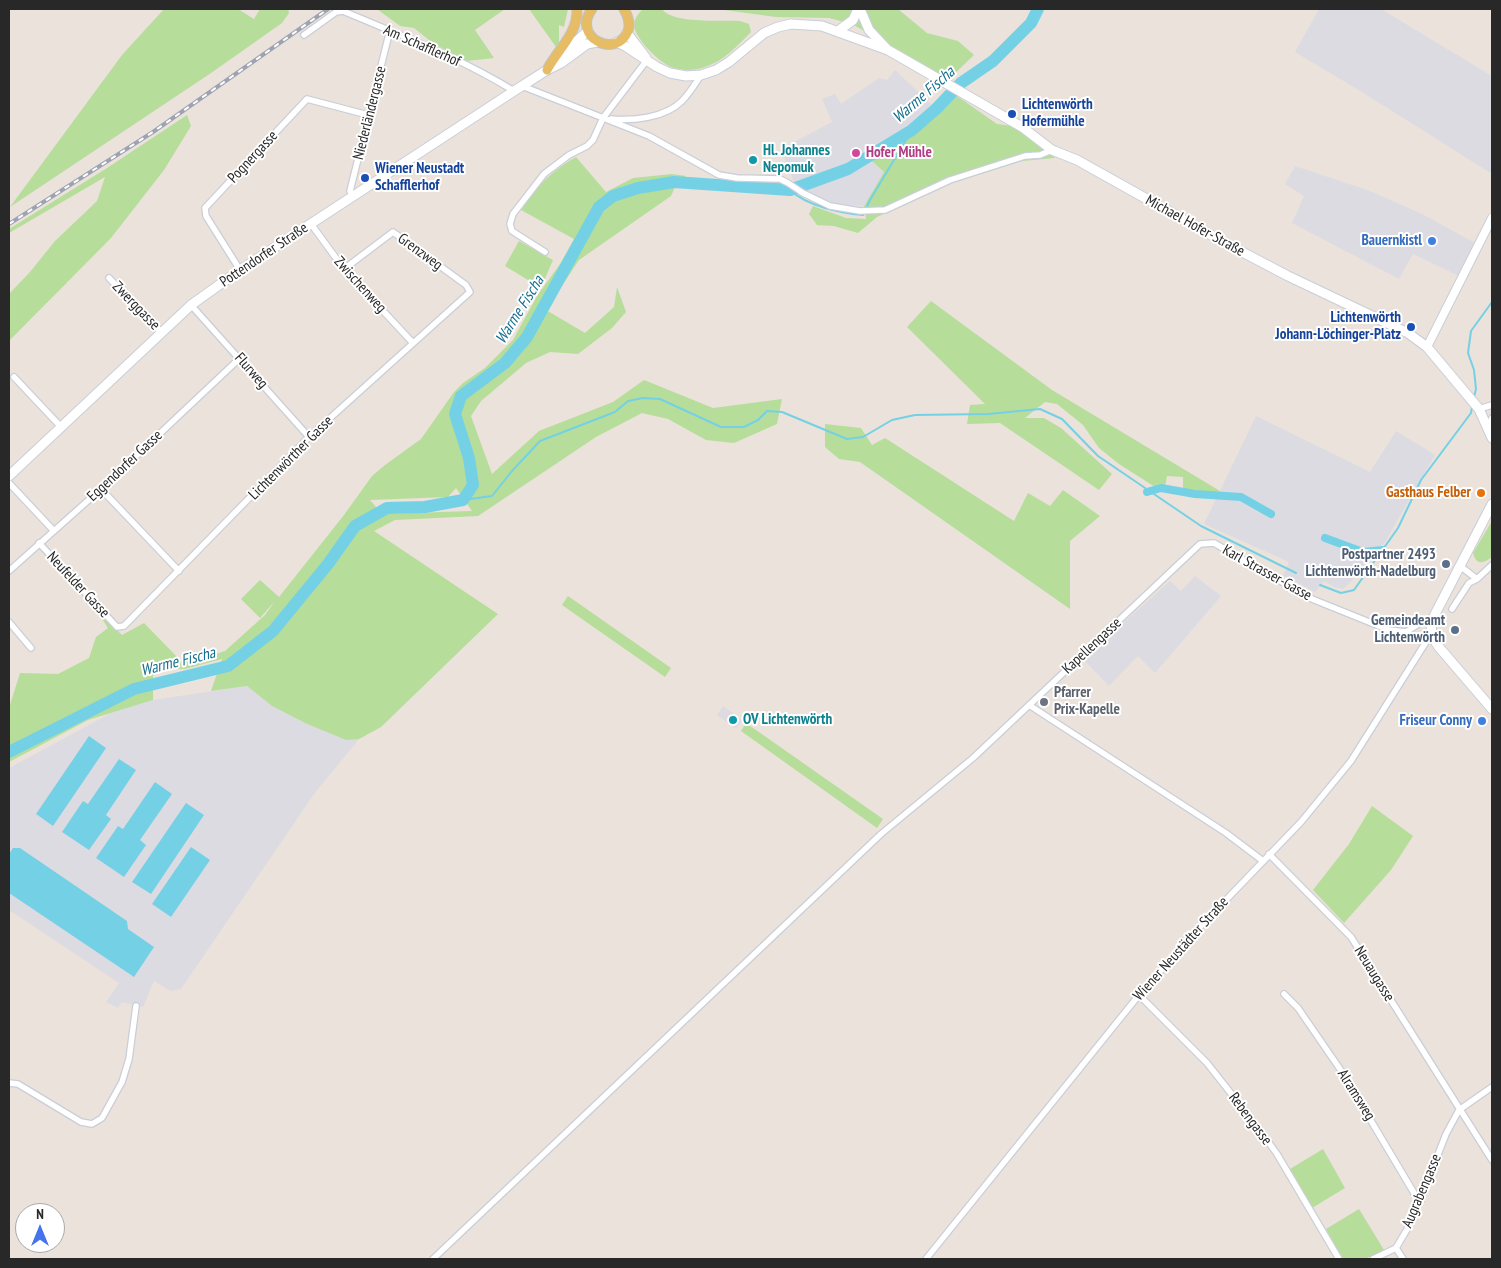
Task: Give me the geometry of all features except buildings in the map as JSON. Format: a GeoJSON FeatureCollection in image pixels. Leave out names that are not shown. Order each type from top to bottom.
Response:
{"type":"FeatureCollection","features":[{"type":"Feature","properties":{"kind":"main road"},"geometry":{"type":"LineString","coordinates":[[547,70],[555,55],[567,42],[574,29],[577,16],[576,9]]}},
{"type":"Feature","properties":{"kind":"main road"},"geometry":{"type":"LineString","coordinates":[[591,9],[587,20],[588,31],[597,42],[610,44],[617,42],[627,33],[629,27],[628,11]]}},
{"type":"Feature","properties":{"kind":"main road"},"geometry":{"type":"LineString","coordinates":[[838,32],[853,20],[859,9]]}},
{"type":"Feature","properties":{"kind":"main road"},"geometry":{"type":"LineString","coordinates":[[859,9],[868,30],[888,50]]}},
{"type":"Feature","properties":{"kind":"main road"},"geometry":{"type":"LineString","coordinates":[[617,42],[657,67],[670,73],[686,76],[701,75],[716,70],[764,34],[778,27],[791,24],[822,26],[888,50]]}},
{"type":"Feature","properties":{"kind":"main road","name":"Pottendorfer Straße"},"geometry":{"type":"LineString","coordinates":[[547,70],[556,58],[588,31]]}},
{"type":"Feature","properties":{"kind":"main road"},"geometry":{"type":"LineString","coordinates":[[627,33],[647,60]]}},
{"type":"Feature","properties":{"kind":"main road","name":"Pottendorfer Straße"},"geometry":{"type":"LineString","coordinates":[[9,476],[191,305],[240,270],[518,88],[560,63],[586,44],[597,42]]}},
{"type":"Feature","properties":{"kind":"main road","name":"Michael Hofer-Straße"},"geometry":{"type":"LineString","coordinates":[[888,50],[1022,127],[1052,150],[1077,160],[1272,267],[1405,332],[1427,347],[1469,396],[1490,423],[1492,438]]}},
{"type":"Feature","properties":{"kind":"main road"},"geometry":{"type":"LineString","coordinates":[[1492,504],[1432,620],[1431,626],[1432,638],[1492,709]]}},
{"type":"Feature","properties":{"kind":"street","name":"Am Schafflerhof"},"geometry":{"type":"LineString","coordinates":[[304,35],[336,12],[343,11],[390,30],[504,84],[649,136],[719,175],[780,179],[803,194],[830,206],[860,211],[885,210],[950,180],[1025,156],[1040,155],[1052,150]]}},
{"type":"Feature","properties":{"kind":"street","name":"Niederländergasse"},"geometry":{"type":"LineString","coordinates":[[352,196],[350,191],[390,30]]}},
{"type":"Feature","properties":{"kind":"street"},"geometry":{"type":"LineString","coordinates":[[546,252],[512,231],[510,224],[513,214],[544,174],[569,155],[587,146],[593,140],[603,118],[647,60]]}},
{"type":"Feature","properties":{"kind":"street"},"geometry":{"type":"LineString","coordinates":[[603,118],[622,120],[642,118],[664,112],[681,103],[701,75]]}},
{"type":"Feature","properties":{"kind":"street","name":"Pognergasse"},"geometry":{"type":"LineString","coordinates":[[240,270],[206,216],[206,208],[307,100],[368,115]]}},
{"type":"Feature","properties":{"kind":"street"},"geometry":{"type":"LineString","coordinates":[[1427,347],[1492,218]]}},
{"type":"Feature","properties":{"kind":"street","name":"Zwischenweg"},"geometry":{"type":"LineString","coordinates":[[311,224],[344,270],[414,343]]}},
{"type":"Feature","properties":{"kind":"street","name":"Grenzweg"},"geometry":{"type":"LineString","coordinates":[[344,270],[392,232],[466,285],[470,292]]}},
{"type":"Feature","properties":{"kind":"street","name":"Zwerggasse"},"geometry":{"type":"LineString","coordinates":[[110,278],[162,333]]}},
{"type":"Feature","properties":{"kind":"street","name":"Lichtenwörther Gasse"},"geometry":{"type":"LineString","coordinates":[[117,627],[124,626],[309,438],[470,292]]}},
{"type":"Feature","properties":{"kind":"street","name":"Flurweg"},"geometry":{"type":"LineString","coordinates":[[191,305],[309,438]]}},
{"type":"Feature","properties":{"kind":"street","name":"Eggendorfer Gasse"},"geometry":{"type":"LineString","coordinates":[[9,571],[101,489],[240,358]]}},
{"type":"Feature","properties":{"kind":"street"},"geometry":{"type":"LineString","coordinates":[[14,377],[62,428]]}},
{"type":"Feature","properties":{"kind":"street"},"geometry":{"type":"LineString","coordinates":[[1479,409],[1492,405]]}},
{"type":"Feature","properties":{"kind":"street","name":"Neufelder Gasse"},"geometry":{"type":"LineString","coordinates":[[9,483],[54,531]]}},
{"type":"Feature","properties":{"kind":"street"},"geometry":{"type":"LineString","coordinates":[[101,489],[179,571]]}},
{"type":"Feature","properties":{"kind":"street","name":"Neufelder Gasse"},"geometry":{"type":"LineString","coordinates":[[39,543],[117,627]]}},
{"type":"Feature","properties":{"kind":"street","name":"Karl Strasser-Gasse"},"geometry":{"type":"LineString","coordinates":[[1214,543],[1312,599],[1389,630],[1406,632],[1420,623],[1432,620]]}},
{"type":"Feature","properties":{"kind":"street","name":"Kapellengasse"},"geometry":{"type":"LineString","coordinates":[[433,1259],[881,834],[973,758],[1200,544],[1214,543]]}},
{"type":"Feature","properties":{"kind":"street"},"geometry":{"type":"LineString","coordinates":[[1452,609],[1469,583],[1477,579],[1492,565]]}},
{"type":"Feature","properties":{"kind":"street"},"geometry":{"type":"LineString","coordinates":[[1460,566],[1477,579]]}},
{"type":"Feature","properties":{"kind":"street"},"geometry":{"type":"LineString","coordinates":[[9,622],[32,648]]}},
{"type":"Feature","properties":{"kind":"street","name":"Wiener Neustädter Straße"},"geometry":{"type":"LineString","coordinates":[[926,1259],[1139,995],[1262,861],[1301,822],[1351,762],[1426,642],[1432,638]]}},
{"type":"Feature","properties":{"kind":"street"},"geometry":{"type":"LineString","coordinates":[[1029,705],[1226,833],[1262,861]]}},
{"type":"Feature","properties":{"kind":"street","name":"Neuaugasse"},"geometry":{"type":"LineString","coordinates":[[1269,854],[1351,937],[1492,1160]]}},
{"type":"Feature","properties":{"kind":"street","name":"Alramsweg"},"geometry":{"type":"LineString","coordinates":[[1284,994],[1298,1008],[1342,1072],[1414,1193],[1421,1200]]}},
{"type":"Feature","properties":{"kind":"street","name":"Rebengasse"},"geometry":{"type":"LineString","coordinates":[[1139,995],[1207,1063],[1259,1129],[1339,1259]]}},
{"type":"Feature","properties":{"kind":"street"},"geometry":{"type":"LineString","coordinates":[[9,1082],[18,1084],[81,1122],[92,1124],[102,1118],[122,1082],[129,1059],[136,1006]]}},
{"type":"Feature","properties":{"kind":"street"},"geometry":{"type":"LineString","coordinates":[[1459,1110],[1492,1087]]}},
{"type":"Feature","properties":{"kind":"street","name":"Augrabengasse"},"geometry":{"type":"LineString","coordinates":[[1396,1248],[1412,1221],[1446,1134],[1459,1110]]}},
{"type":"Feature","properties":{"kind":"street"},"geometry":{"type":"LineString","coordinates":[[1373,1259],[1396,1248],[1403,1259]]}},
{"type":"Feature","properties":{"kind":"shaded area"},"geometry":{"type":"Polygon","coordinates":[[[1319,9],[1381,9],[1492,76],[1492,174],[1295,52],[1319,9]]]}},
{"type":"Feature","properties":{"kind":"shaded area"},"geometry":{"type":"Polygon","coordinates":[[[895,70],[932,105],[909,127],[863,157],[865,164],[872,161],[884,172],[864,206],[832,204],[805,191],[794,182],[781,149],[832,122],[822,99],[835,94],[841,104],[879,78],[887,80],[895,70]]]}},
{"type":"Feature","properties":{"kind":"shaded area"},"geometry":{"type":"Polygon","coordinates":[[[1295,166],[1370,191],[1422,214],[1475,243],[1459,276],[1413,254],[1399,279],[1292,223],[1304,196],[1285,184],[1295,166]]]}},
{"type":"Feature","properties":{"kind":"shaded area"},"geometry":{"type":"Polygon","coordinates":[[[1256,416],[1370,472],[1396,431],[1435,455],[1385,542],[1343,589],[1334,587],[1324,581],[1315,592],[1283,576],[1289,562],[1204,524],[1256,416]]]}},
{"type":"Feature","properties":{"kind":"shaded area"},"geometry":{"type":"Polygon","coordinates":[[[1195,576],[1221,596],[1155,673],[1138,656],[1109,686],[1083,659],[1170,581],[1181,591],[1195,576]]]}},
{"type":"Feature","properties":{"kind":"shaded area"},"geometry":{"type":"Polygon","coordinates":[[[247,686],[272,706],[305,723],[346,739],[359,739],[314,794],[181,989],[171,991],[154,981],[143,1007],[122,1002],[118,1008],[106,1002],[119,983],[9,910],[9,768],[113,712],[153,700],[247,686]]]}},
{"type":"Feature","properties":{"kind":"shaded area"},"geometry":{"type":"Polygon","coordinates":[[[723,706],[742,720],[736,729],[717,715],[723,706]]]}},
{"type":"Feature","properties":{"kind":"green space"},"geometry":{"type":"Polygon","coordinates":[[[164,9],[238,9],[254,19],[260,9],[288,9],[289,13],[282,23],[211,73],[10,207],[122,55],[164,9]]]}},
{"type":"Feature","properties":{"kind":"green space"},"geometry":{"type":"Polygon","coordinates":[[[377,9],[505,9],[475,30],[494,58],[467,61],[434,44],[414,28],[400,26],[377,9]]]}},
{"type":"Feature","properties":{"kind":"green space"},"geometry":{"type":"Polygon","coordinates":[[[529,9],[568,9],[564,27],[559,25],[559,47],[556,47],[529,9]]]}},
{"type":"Feature","properties":{"kind":"green space"},"geometry":{"type":"Polygon","coordinates":[[[643,9],[662,9],[667,14],[686,19],[740,21],[749,24],[751,32],[718,61],[697,69],[679,69],[671,67],[658,59],[639,38],[634,24],[638,14],[643,9]]]}},
{"type":"Feature","properties":{"kind":"green space"},"geometry":{"type":"Polygon","coordinates":[[[717,9],[898,9],[927,33],[958,41],[974,55],[949,79],[852,24],[829,18],[776,17],[717,9]]]}},
{"type":"Feature","properties":{"kind":"green space"},"geometry":{"type":"Polygon","coordinates":[[[957,96],[997,124],[1012,126],[1038,143],[1055,158],[1022,161],[949,184],[877,217],[858,233],[834,226],[817,225],[809,214],[813,206],[846,218],[866,219],[864,206],[884,172],[872,161],[915,131],[957,96]]]}},
{"type":"Feature","properties":{"kind":"green space"},"geometry":{"type":"Polygon","coordinates":[[[187,115],[191,126],[164,170],[111,238],[9,341],[9,294],[55,241],[97,201],[105,177],[9,233],[9,229],[187,115]]]}},
{"type":"Feature","properties":{"kind":"green space"},"geometry":{"type":"Polygon","coordinates":[[[576,157],[606,192],[633,178],[672,174],[686,176],[675,187],[671,196],[579,260],[546,310],[585,333],[614,307],[617,287],[626,312],[612,328],[578,354],[550,352],[526,363],[481,401],[471,416],[492,474],[539,431],[613,402],[644,380],[713,408],[782,399],[777,424],[734,443],[706,440],[668,419],[642,413],[596,437],[478,516],[395,520],[374,531],[498,614],[381,727],[359,739],[346,740],[305,723],[272,706],[247,686],[211,691],[222,659],[185,669],[169,669],[153,675],[153,700],[88,720],[9,762],[9,708],[20,673],[58,674],[89,658],[96,637],[108,628],[95,608],[122,635],[144,623],[181,661],[207,657],[225,651],[265,615],[275,601],[260,618],[241,599],[260,580],[279,597],[344,515],[372,476],[421,439],[454,392],[463,383],[485,368],[513,340],[537,296],[560,264],[574,239],[521,210],[538,187],[552,173],[576,157]],[[456,488],[448,497],[370,500],[382,514],[472,511],[456,488]]]}},
{"type":"Feature","properties":{"kind":"green space"},"geometry":{"type":"Polygon","coordinates":[[[519,241],[553,260],[541,288],[505,266],[519,241]]]}},
{"type":"Feature","properties":{"kind":"green space"},"geometry":{"type":"Polygon","coordinates":[[[931,301],[1052,390],[1220,491],[1219,494],[1183,490],[1183,477],[1167,476],[1165,487],[1155,487],[1119,464],[1099,448],[1083,425],[1057,404],[1045,402],[1025,418],[1044,418],[1061,428],[1112,474],[1099,490],[1000,423],[967,424],[970,405],[985,404],[907,327],[931,301]]]}},
{"type":"Feature","properties":{"kind":"green space"},"geometry":{"type":"Polygon","coordinates":[[[825,424],[861,428],[872,445],[885,438],[1014,521],[1028,493],[1050,506],[1063,490],[1100,516],[1070,541],[1070,609],[860,462],[839,459],[825,447],[825,424]]]}},
{"type":"Feature","properties":{"kind":"green space"},"geometry":{"type":"Polygon","coordinates":[[[1492,521],[1492,557],[1486,561],[1478,562],[1473,553],[1492,521]]]}},
{"type":"Feature","properties":{"kind":"green space"},"geometry":{"type":"Polygon","coordinates":[[[568,596],[671,668],[665,677],[562,605],[568,596]]]}},
{"type":"Feature","properties":{"kind":"green space"},"geometry":{"type":"Polygon","coordinates":[[[746,723],[883,819],[877,828],[741,731],[746,723]]]}},
{"type":"Feature","properties":{"kind":"green space"},"geometry":{"type":"Polygon","coordinates":[[[1372,806],[1413,836],[1391,870],[1344,923],[1313,890],[1349,844],[1372,806]]]}},
{"type":"Feature","properties":{"kind":"green space"},"geometry":{"type":"Polygon","coordinates":[[[1323,1149],[1345,1188],[1312,1208],[1290,1169],[1323,1149]]]}},
{"type":"Feature","properties":{"kind":"green space"},"geometry":{"type":"Polygon","coordinates":[[[1359,1209],[1384,1250],[1365,1259],[1343,1259],[1326,1229],[1359,1209]]]}},
{"type":"Feature","properties":{"kind":"water"},"geometry":{"type":"Polygon","coordinates":[[[89,736],[106,748],[53,826],[36,814],[89,736]]]}},
{"type":"Feature","properties":{"kind":"water"},"geometry":{"type":"Polygon","coordinates":[[[119,759],[136,770],[106,815],[111,819],[89,850],[62,832],[83,801],[88,804],[119,759]]]}},
{"type":"Feature","properties":{"kind":"water"},"geometry":{"type":"Polygon","coordinates":[[[155,782],[172,794],[140,840],[146,845],[124,877],[96,858],[118,826],[123,829],[155,782]]]}},
{"type":"Feature","properties":{"kind":"water"},"geometry":{"type":"Polygon","coordinates":[[[186,803],[204,815],[151,894],[132,882],[186,803]]]}},
{"type":"Feature","properties":{"kind":"water"},"geometry":{"type":"Polygon","coordinates":[[[191,847],[210,860],[171,917],[152,904],[191,847]]]}},
{"type":"Feature","properties":{"kind":"water"},"geometry":{"type":"Polygon","coordinates":[[[13,848],[20,848],[127,921],[128,929],[154,947],[134,977],[9,893],[9,854],[13,848]]]}},
{"type":"Feature","properties":{"kind":"waterway","name":"Warme Fischa"},"geometry":{"type":"LineString","coordinates":[[9,752],[134,689],[228,666],[273,631],[328,564],[355,526],[387,508],[425,507],[463,500],[473,485],[469,458],[455,414],[461,396],[505,363],[527,337],[599,207],[613,196],[638,188],[674,182],[790,190],[848,169],[912,130],[961,83],[993,61],[1031,23],[1038,9]]}},
{"type":"Feature","properties":{"kind":"waterway"},"geometry":{"type":"LineString","coordinates":[[790,190],[797,196],[815,204],[834,210],[863,215],[912,130]]}},
{"type":"Feature","properties":{"kind":"waterway"},"geometry":{"type":"LineString","coordinates":[[1474,397],[1476,389],[1474,370],[1468,353],[1471,331],[1492,302]]}},
{"type":"Feature","properties":{"kind":"waterway"},"geometry":{"type":"LineString","coordinates":[[463,500],[492,496],[540,441],[615,412],[628,401],[643,398],[660,399],[721,427],[744,427],[758,420],[767,411],[782,412],[847,439],[863,437],[892,420],[915,415],[988,414],[1040,409],[1062,419],[1098,456],[1201,526],[1296,573]]}},
{"type":"Feature","properties":{"kind":"waterway"},"geometry":{"type":"LineString","coordinates":[[1320,585],[1341,593],[1354,590],[1398,528],[1421,480],[1471,413],[1472,407]]}},
{"type":"Feature","properties":{"kind":"waterway"},"geometry":{"type":"LineString","coordinates":[[1147,492],[1161,488],[1195,494],[1241,497],[1271,514]]}},
{"type":"Feature","properties":{"kind":"waterway"},"geometry":{"type":"LineString","coordinates":[[1325,538],[1363,552],[1383,550]]}},
{"type":"Feature","properties":{"kind":"railway"},"geometry":{"type":"LineString","coordinates":[[9,224],[153,132],[328,9]]}},
{"type":"Feature","properties":{"kind":"place","name":"Lichtenwörth Hofermühle"},"geometry":{"type":"Point","coordinates":[1012,114]}},
{"type":"Feature","properties":{"kind":"place","name":"Hofer Mühle"},"geometry":{"type":"Point","coordinates":[856,153]}},
{"type":"Feature","properties":{"kind":"place","name":"Hl. Johannes Nepomuk"},"geometry":{"type":"Point","coordinates":[753,160]}},
{"type":"Feature","properties":{"kind":"place","name":"Wiener Neustadt Schafflerhof"},"geometry":{"type":"Point","coordinates":[365,178]}},
{"type":"Feature","properties":{"kind":"place","name":"Bauernkistl"},"geometry":{"type":"Point","coordinates":[1432,241]}},
{"type":"Feature","properties":{"kind":"place","name":"Lichtenwörth Johann-Löchinger-Platz"},"geometry":{"type":"Point","coordinates":[1411,327]}},
{"type":"Feature","properties":{"kind":"place","name":"Gasthaus Felber"},"geometry":{"type":"Point","coordinates":[1481,493]}},
{"type":"Feature","properties":{"kind":"place","name":"Postpartner 2493 Lichtenwörth-Nadelburg"},"geometry":{"type":"Point","coordinates":[1446,564]}},
{"type":"Feature","properties":{"kind":"place","name":"Gemeindeamt Lichtenwörth"},"geometry":{"type":"Point","coordinates":[1455,630]}},
{"type":"Feature","properties":{"kind":"place","name":"Pfarrer Prix-Kapelle"},"geometry":{"type":"Point","coordinates":[1044,702]}},
{"type":"Feature","properties":{"kind":"place","name":"OV Lichtenwörth"},"geometry":{"type":"Point","coordinates":[733,720]}},
{"type":"Feature","properties":{"kind":"place","name":"Friseur Conny"},"geometry":{"type":"Point","coordinates":[1482,721]}}]}
